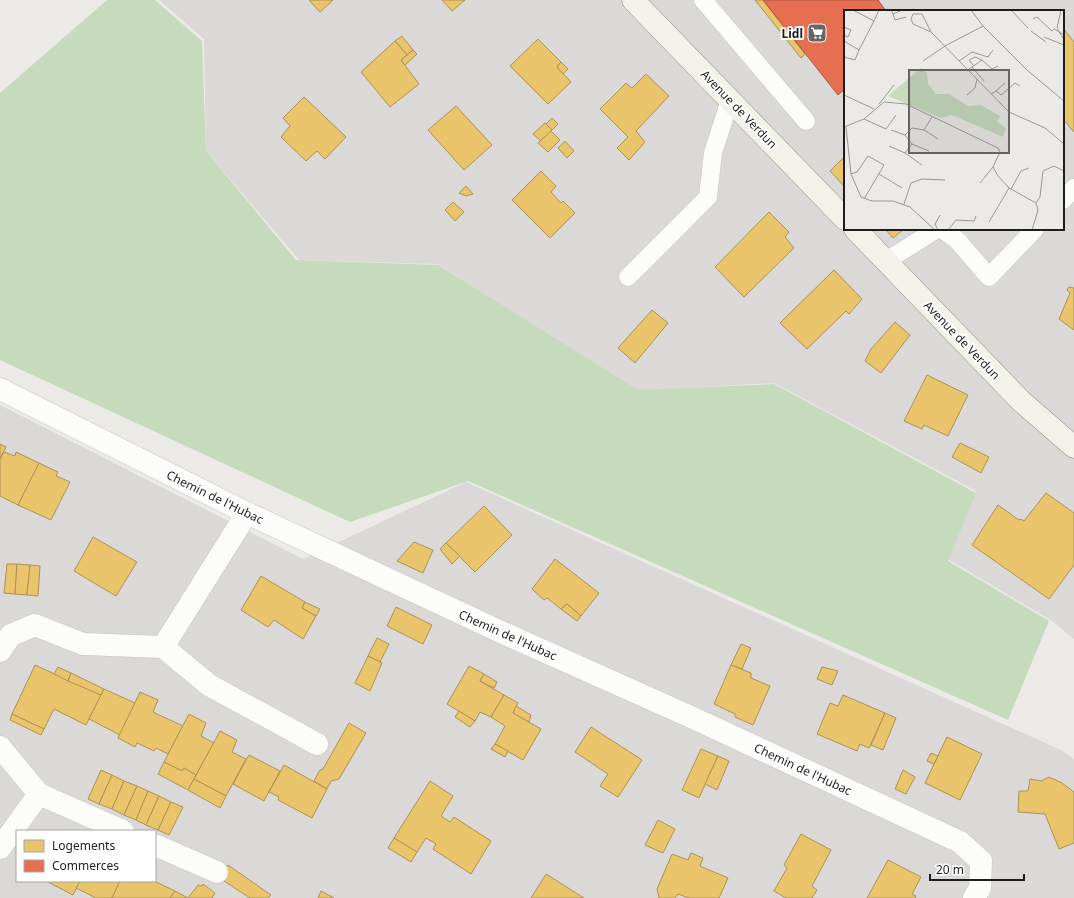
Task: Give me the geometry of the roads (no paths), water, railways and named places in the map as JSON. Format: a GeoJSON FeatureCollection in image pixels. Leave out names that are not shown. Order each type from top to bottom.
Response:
{"type":"FeatureCollection","features":[{"type":"Feature","properties":{"kind":"main road","name":"Avenue de Verdun"},"geometry":{"type":"LineString","coordinates":[[638,2],[844,218]]}},
{"type":"Feature","properties":{"kind":"main road","name":"Avenue de Verdun"},"geometry":{"type":"LineString","coordinates":[[856,230],[1021,401],[1074,447]]}},
{"type":"Feature","properties":{"kind":"street","name":"Chemin de l'Hubac"},"geometry":{"type":"LineString","coordinates":[[0,389],[247,513],[501,632],[691,717],[960,842],[981,861],[980,888],[974,898]]}},
{"type":"Feature","properties":{"kind":"street"},"geometry":{"type":"LineString","coordinates":[[163,647],[247,513]]}},
{"type":"Feature","properties":{"kind":"street"},"geometry":{"type":"LineString","coordinates":[[0,651],[11,635],[35,625],[83,644],[163,647],[209,685],[317,744]]}},
{"type":"Feature","properties":{"kind":"street"},"geometry":{"type":"LineString","coordinates":[[0,747],[39,794],[121,830]]}},
{"type":"Feature","properties":{"kind":"street"},"geometry":{"type":"LineString","coordinates":[[0,848],[39,794]]}},
{"type":"Feature","properties":{"kind":"street"},"geometry":{"type":"LineString","coordinates":[[156,845],[217,872]]}},
{"type":"Feature","properties":{"kind":"lane"},"geometry":{"type":"LineString","coordinates":[[703,0],[806,121]]}},
{"type":"Feature","properties":{"kind":"lane"},"geometry":{"type":"LineString","coordinates":[[628,277],[708,197],[713,153],[730,100]]}},
{"type":"Feature","properties":{"kind":"lane"},"geometry":{"type":"LineString","coordinates":[[1064,199],[1074,188]]}},
{"type":"Feature","properties":{"kind":"lane"},"geometry":{"type":"LineString","coordinates":[[886,261],[935,230]]}},
{"type":"Feature","properties":{"kind":"lane"},"geometry":{"type":"LineString","coordinates":[[943,230],[957,240],[989,277],[1034,230]]}},
{"type":"Feature","properties":{"kind":"place","name":"Lidl"},"geometry":{"type":"Point","coordinates":[817,33]}}]}
